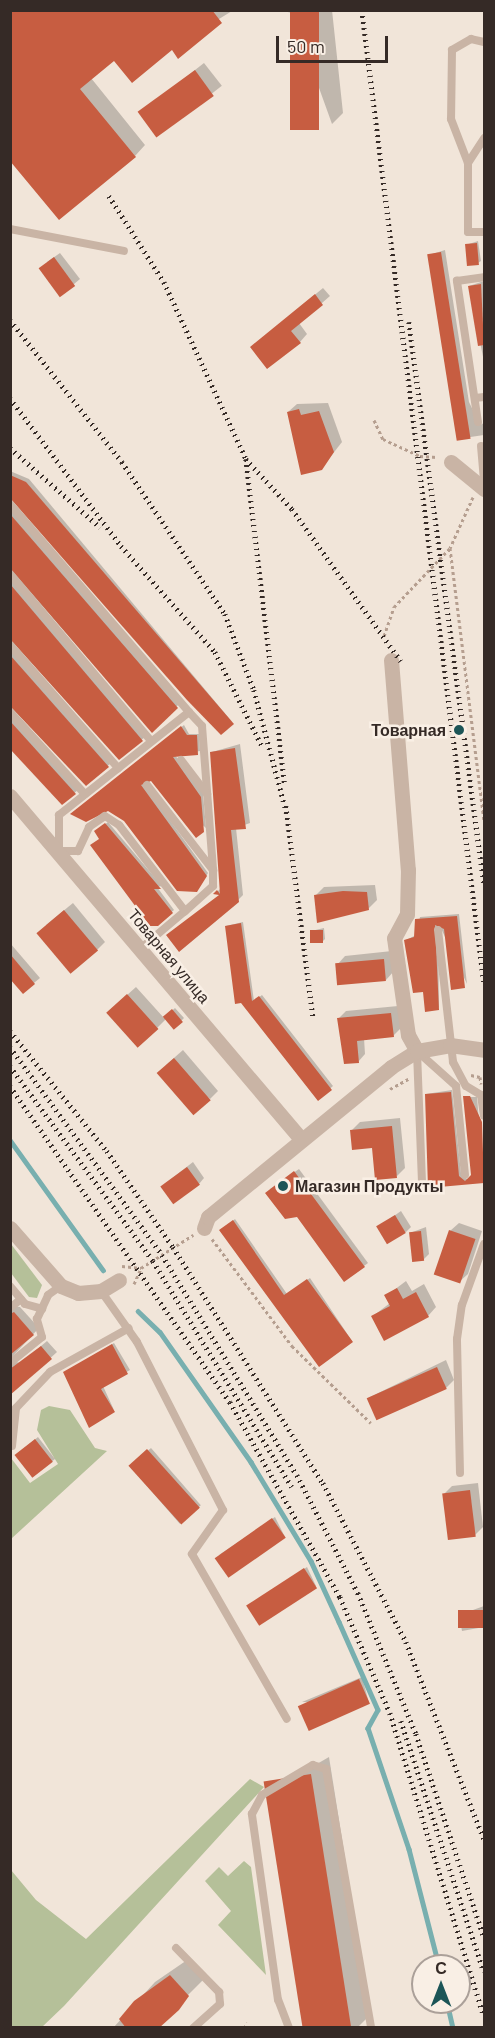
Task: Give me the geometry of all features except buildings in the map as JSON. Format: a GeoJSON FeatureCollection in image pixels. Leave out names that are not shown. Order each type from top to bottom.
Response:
{"type":"FeatureCollection","features":[{"type":"Feature","properties":{"kind":"street"},"geometry":{"type":"LineString","coordinates":[[451,462],[483,484]]}},
{"type":"Feature","properties":{"kind":"street"},"geometry":{"type":"LineString","coordinates":[[391,660],[408,870],[407,914],[394,938],[408,1035],[417,1051]]}},
{"type":"Feature","properties":{"kind":"street","name":"Товарная улица"},"geometry":{"type":"LineString","coordinates":[[10,796],[301,1138]]}},
{"type":"Feature","properties":{"kind":"street"},"geometry":{"type":"LineString","coordinates":[[204,1228],[208,1217],[301,1138],[417,1051],[450,1045],[484,1050]]}},
{"type":"Feature","properties":{"kind":"street"},"geometry":{"type":"LineString","coordinates":[[10,1228],[61,1286],[78,1293],[101,1291],[119,1280]]}},
{"type":"Feature","properties":{"kind":"lane"},"geometry":{"type":"LineString","coordinates":[[484,42],[471,39],[452,50],[451,119],[468,164],[468,232],[484,232]]}},
{"type":"Feature","properties":{"kind":"lane"},"geometry":{"type":"LineString","coordinates":[[468,164],[484,138]]}},
{"type":"Feature","properties":{"kind":"lane"},"geometry":{"type":"LineString","coordinates":[[10,229],[124,251]]}},
{"type":"Feature","properties":{"kind":"lane"},"geometry":{"type":"LineString","coordinates":[[478,422],[457,281],[484,277]]}},
{"type":"Feature","properties":{"kind":"lane"},"geometry":{"type":"LineString","coordinates":[[475,398],[484,397]]}},
{"type":"Feature","properties":{"kind":"lane"},"geometry":{"type":"LineString","coordinates":[[481,446],[483,484]]}},
{"type":"Feature","properties":{"kind":"lane"},"geometry":{"type":"LineString","coordinates":[[10,504],[202,726],[213,886],[139,950]]}},
{"type":"Feature","properties":{"kind":"lane"},"geometry":{"type":"LineString","coordinates":[[10,574],[151,741]]}},
{"type":"Feature","properties":{"kind":"lane"},"geometry":{"type":"LineString","coordinates":[[10,645],[118,768]]}},
{"type":"Feature","properties":{"kind":"lane"},"geometry":{"type":"LineString","coordinates":[[10,712],[85,794]]}},
{"type":"Feature","properties":{"kind":"lane"},"geometry":{"type":"LineString","coordinates":[[185,911],[119,825],[105,816],[89,827],[78,851],[59,851],[59,815],[189,712]]}},
{"type":"Feature","properties":{"kind":"lane"},"geometry":{"type":"LineString","coordinates":[[181,760],[208,796]]}},
{"type":"Feature","properties":{"kind":"lane"},"geometry":{"type":"LineString","coordinates":[[147,785],[213,870]]}},
{"type":"Feature","properties":{"kind":"lane"},"geometry":{"type":"LineString","coordinates":[[438,930],[450,1045],[466,1086],[481,1095],[484,1116]]}},
{"type":"Feature","properties":{"kind":"lane"},"geometry":{"type":"LineString","coordinates":[[417,1051],[415,1075],[422,1185]]}},
{"type":"Feature","properties":{"kind":"lane"},"geometry":{"type":"LineString","coordinates":[[417,1051],[456,1086],[465,1175]]}},
{"type":"Feature","properties":{"kind":"lane"},"geometry":{"type":"LineString","coordinates":[[460,1473],[457,1339],[462,1305],[484,1244]]}},
{"type":"Feature","properties":{"kind":"lane"},"geometry":{"type":"LineString","coordinates":[[10,1286],[21,1299],[42,1309]]}},
{"type":"Feature","properties":{"kind":"lane"},"geometry":{"type":"LineString","coordinates":[[10,1363],[42,1337],[37,1319],[42,1309],[61,1286]]}},
{"type":"Feature","properties":{"kind":"lane"},"geometry":{"type":"LineString","coordinates":[[101,1291],[129,1328],[223,1510],[192,1554],[287,1719]]}},
{"type":"Feature","properties":{"kind":"lane"},"geometry":{"type":"LineString","coordinates":[[10,1308],[21,1299]]}},
{"type":"Feature","properties":{"kind":"lane"},"geometry":{"type":"LineString","coordinates":[[12,1446],[16,1408],[50,1372],[129,1328]]}},
{"type":"Feature","properties":{"kind":"lane"},"geometry":{"type":"LineString","coordinates":[[289,2028],[278,2000],[252,1814],[262,1796],[313,1766],[326,1769],[371,2028]]}},
{"type":"Feature","properties":{"kind":"lane"},"geometry":{"type":"LineString","coordinates":[[176,1948],[219,1992],[220,2004],[193,2028]]}},
{"type":"Feature","properties":{"kind":"path"},"geometry":{"type":"LineString","coordinates":[[374,420],[383,439],[420,456],[451,462]]}},
{"type":"Feature","properties":{"kind":"path"},"geometry":{"type":"LineString","coordinates":[[384,636],[394,607],[450,548],[483,484]]}},
{"type":"Feature","properties":{"kind":"path"},"geometry":{"type":"LineString","coordinates":[[450,548],[484,821]]}},
{"type":"Feature","properties":{"kind":"path"},"geometry":{"type":"LineString","coordinates":[[460,1074],[480,1077],[484,1090]]}},
{"type":"Feature","properties":{"kind":"path"},"geometry":{"type":"LineString","coordinates":[[387,1090],[415,1075]]}},
{"type":"Feature","properties":{"kind":"path"},"geometry":{"type":"LineString","coordinates":[[119,1280],[138,1282],[141,1268],[204,1228],[292,1346],[371,1423]]}},
{"type":"Feature","properties":{"kind":"path"},"geometry":{"type":"LineString","coordinates":[[245,2028],[247,2022]]}},
{"type":"Feature","properties":{"kind":"green space"},"geometry":{"type":"Polygon","coordinates":[[[11,1244],[42,1285],[37,1298],[29,1297],[11,1273],[11,1244]]]}},
{"type":"Feature","properties":{"kind":"green space"},"geometry":{"type":"Polygon","coordinates":[[[49,1406],[70,1410],[95,1448],[107,1451],[11,1539],[11,1458],[30,1483],[58,1464],[37,1430],[41,1410],[49,1406]]]}},
{"type":"Feature","properties":{"kind":"green space"},"geometry":{"type":"Polygon","coordinates":[[[250,1779],[264,1787],[64,2006],[42,2027],[11,2027],[11,1870],[36,1900],[86,1939],[250,1779]]]}},
{"type":"Feature","properties":{"kind":"green space"},"geometry":{"type":"Polygon","coordinates":[[[244,1861],[251,1867],[266,1975],[218,1925],[231,1911],[205,1881],[219,1867],[228,1876],[244,1861]]]}},
{"type":"Feature","properties":{"kind":"waterway"},"geometry":{"type":"LineString","coordinates":[[10,1140],[103,1270]]}},
{"type":"Feature","properties":{"kind":"waterway"},"geometry":{"type":"LineString","coordinates":[[138,1311],[160,1332],[251,1462],[311,1561],[378,1710],[368,1728],[409,1849],[436,1954]]}},
{"type":"Feature","properties":{"kind":"waterway"},"geometry":{"type":"LineString","coordinates":[[450,2014],[453,2028]]}},
{"type":"Feature","properties":{"kind":"railway"},"geometry":{"type":"LineString","coordinates":[[362,10],[484,983]]}},
{"type":"Feature","properties":{"kind":"railway"},"geometry":{"type":"LineString","coordinates":[[109,196],[164,282],[246,459],[292,509],[401,661]]}},
{"type":"Feature","properties":{"kind":"railway"},"geometry":{"type":"LineString","coordinates":[[10,320],[122,462],[225,614],[254,690],[287,814]]}},
{"type":"Feature","properties":{"kind":"railway"},"geometry":{"type":"LineString","coordinates":[[409,322],[484,884]]}},
{"type":"Feature","properties":{"kind":"railway"},"geometry":{"type":"LineString","coordinates":[[10,398],[121,546],[215,652],[262,746]]}},
{"type":"Feature","properties":{"kind":"railway"},"geometry":{"type":"LineString","coordinates":[[10,448],[100,527]]}},
{"type":"Feature","properties":{"kind":"railway"},"geometry":{"type":"LineString","coordinates":[[246,459],[285,785]]}},
{"type":"Feature","properties":{"kind":"railway"},"geometry":{"type":"LineString","coordinates":[[286,806],[313,1018]]}},
{"type":"Feature","properties":{"kind":"railway"},"geometry":{"type":"LineString","coordinates":[[10,1031],[107,1151],[173,1247],[323,1483],[406,1642],[484,1839]]}},
{"type":"Feature","properties":{"kind":"railway"},"geometry":{"type":"LineString","coordinates":[[10,1047],[162,1255],[297,1475],[358,1593],[416,1734],[484,1937]]}},
{"type":"Feature","properties":{"kind":"railway"},"geometry":{"type":"LineString","coordinates":[[10,1066],[153,1261],[292,1487]]}},
{"type":"Feature","properties":{"kind":"railway"},"geometry":{"type":"LineString","coordinates":[[10,1086],[230,1402],[340,1597],[390,1713],[484,2017]]}},
{"type":"Feature","properties":{"kind":"railway"},"geometry":{"type":"LineString","coordinates":[[401,1721],[484,1972]]}},
{"type":"Feature","properties":{"kind":"place","name":"Товарная"},"geometry":{"type":"Point","coordinates":[459,730]}},
{"type":"Feature","properties":{"kind":"place","name":"Магазин Продукты"},"geometry":{"type":"Point","coordinates":[283,1186]}}]}
